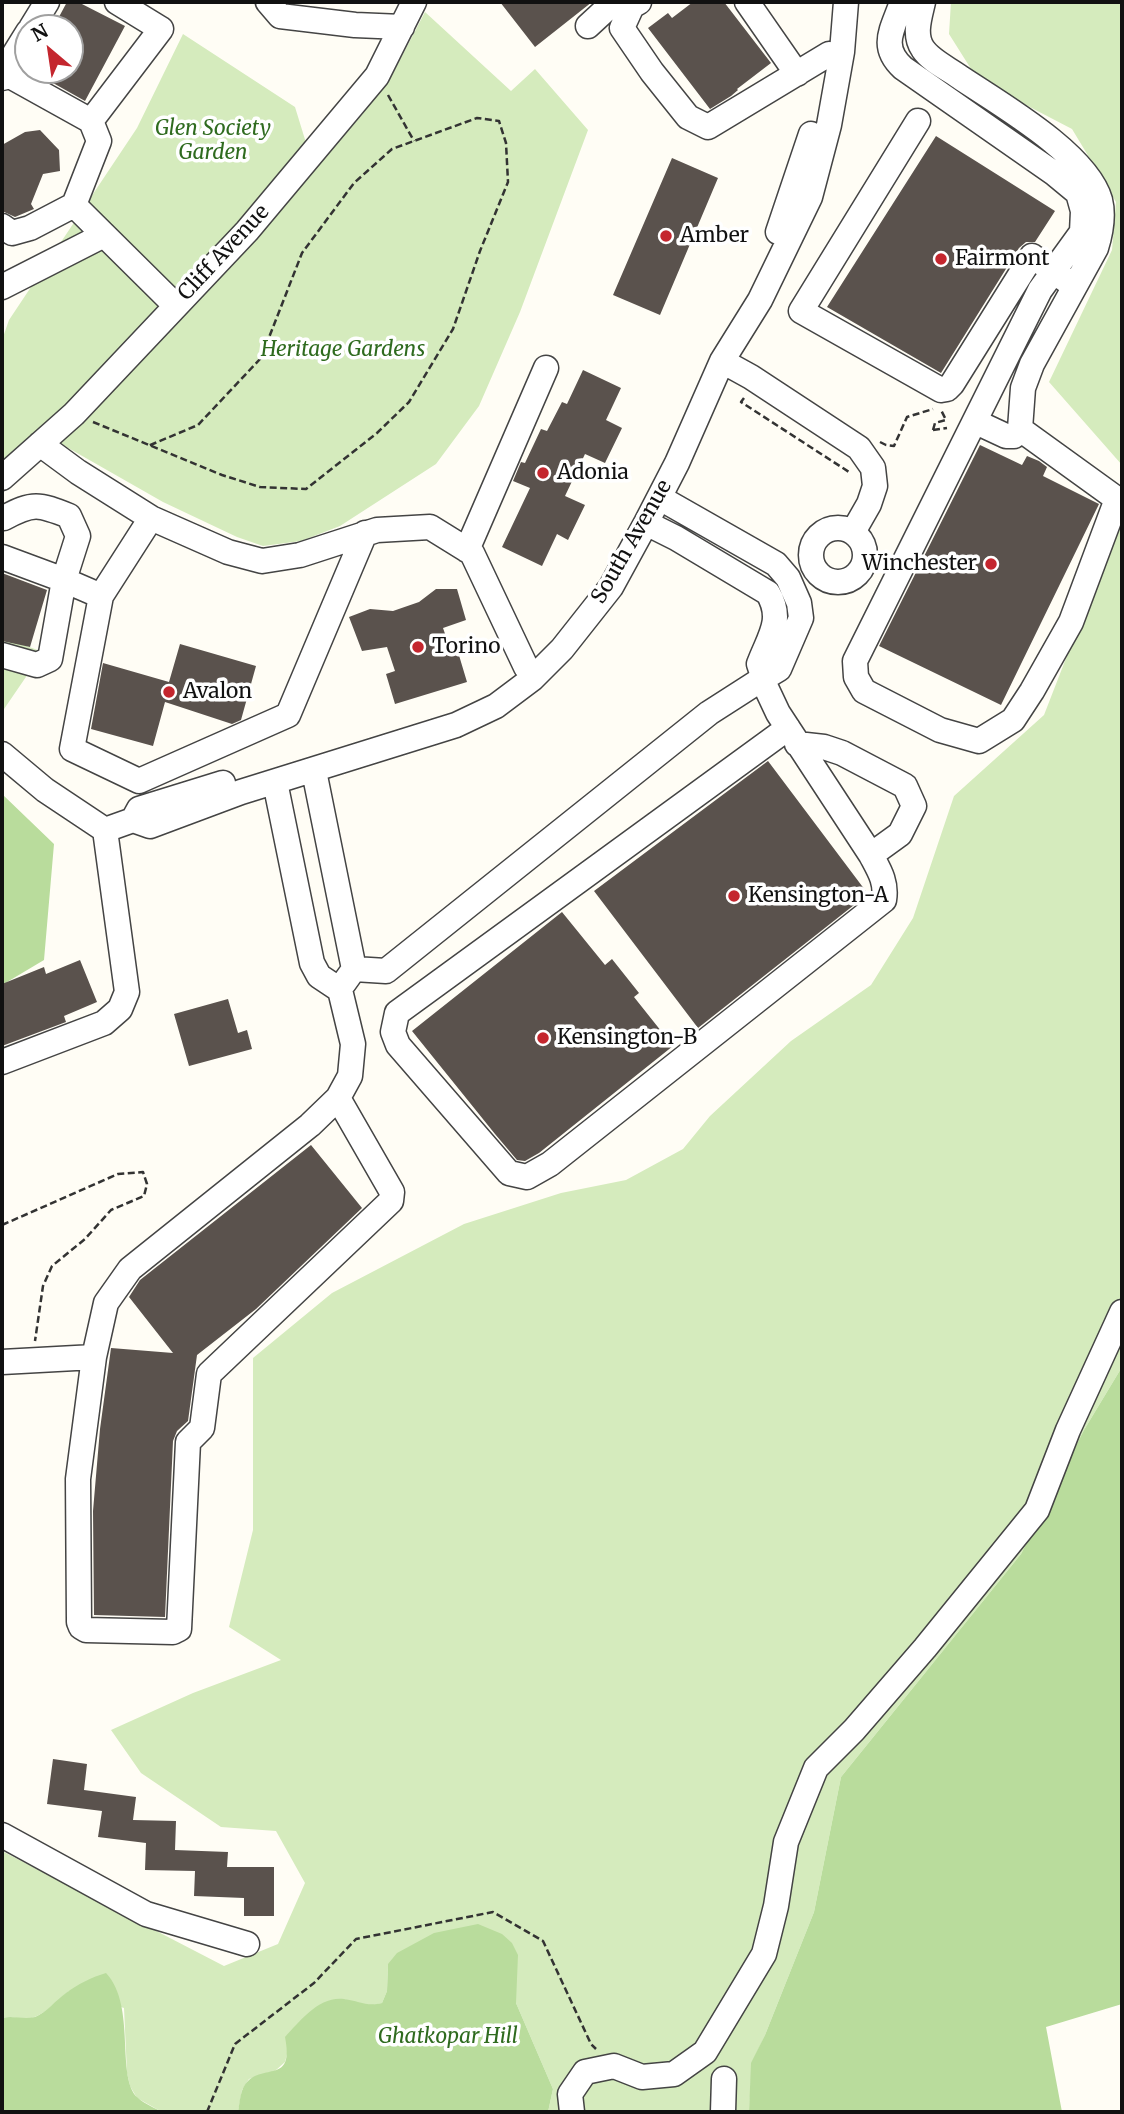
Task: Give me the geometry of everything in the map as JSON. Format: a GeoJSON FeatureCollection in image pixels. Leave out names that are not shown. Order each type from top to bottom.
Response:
{"type":"FeatureCollection","features":[{"type":"Feature","properties":{"kind":"street"},"geometry":{"type":"LineString","coordinates":[[91,121],[161,29],[117,2]]}},
{"type":"Feature","properties":{"kind":"street"},"geometry":{"type":"LineString","coordinates":[[268,2],[280,16],[402,27]]}},
{"type":"Feature","properties":{"kind":"street","name":"Cliff Avenue"},"geometry":{"type":"LineString","coordinates":[[2,478],[74,414],[247,232],[377,76],[414,2]]}},
{"type":"Feature","properties":{"kind":"street"},"geometry":{"type":"LineString","coordinates":[[588,26],[614,2]]}},
{"type":"Feature","properties":{"kind":"street"},"geometry":{"type":"LineString","coordinates":[[639,2],[632,6],[622,28],[688,117],[708,127],[829,54]]}},
{"type":"Feature","properties":{"kind":"street"},"geometry":{"type":"LineString","coordinates":[[747,2],[797,74]]}},
{"type":"Feature","properties":{"kind":"street"},"geometry":{"type":"LineString","coordinates":[[132,820],[139,809],[284,763],[405,731],[475,705],[486,700],[544,653],[607,574],[668,459],[717,348],[779,230],[814,124],[829,54],[834,2]]}},
{"type":"Feature","properties":{"kind":"street","name":"South Avenue"},"geometry":{"type":"LineString","coordinates":[[105,830],[132,820],[149,826],[275,782],[456,725],[496,706],[532,679],[562,649],[611,587],[660,498],[722,361],[760,300],[810,197],[829,125],[842,52],[846,2]]}},
{"type":"Feature","properties":{"kind":"street"},"geometry":{"type":"LineString","coordinates":[[902,2],[888,44],[892,58],[903,68],[1033,143],[1069,155],[1087,176],[1099,198],[1101,232],[1096,248],[1032,364],[1023,388],[1020,429],[1014,436],[1006,436],[976,422]]}},
{"type":"Feature","properties":{"kind":"street"},"geometry":{"type":"LineString","coordinates":[[923,2],[918,36],[922,48],[1033,143],[1078,193],[1083,211],[1082,232],[1040,289],[855,661],[856,677],[864,691],[940,730],[979,741],[1013,720],[1032,691],[1071,622],[1117,499],[1020,429]]}},
{"type":"Feature","properties":{"kind":"street"},"geometry":{"type":"LineString","coordinates":[[2,76],[14,56]]}},
{"type":"Feature","properties":{"kind":"street"},"geometry":{"type":"LineString","coordinates":[[2,76],[10,76],[91,121],[99,141],[74,205],[30,228],[12,233],[2,226]]}},
{"type":"Feature","properties":{"kind":"street"},"geometry":{"type":"LineString","coordinates":[[918,121],[801,311],[941,390],[952,384],[1032,256],[1074,286]]}},
{"type":"Feature","properties":{"kind":"street"},"geometry":{"type":"LineString","coordinates":[[74,205],[175,305]]}},
{"type":"Feature","properties":{"kind":"street"},"geometry":{"type":"LineString","coordinates":[[2,287],[104,235]]}},
{"type":"Feature","properties":{"kind":"street"},"geometry":{"type":"LineString","coordinates":[[722,361],[859,448],[873,468],[875,486],[869,504],[853,532]]}},
{"type":"Feature","properties":{"kind":"street"},"geometry":{"type":"LineString","coordinates":[[467,550],[546,368]]}},
{"type":"Feature","properties":{"kind":"street"},"geometry":{"type":"LineString","coordinates":[[40,444],[78,472],[151,518],[228,552],[262,561],[300,555],[377,530],[430,527],[472,554],[526,667]]}},
{"type":"Feature","properties":{"kind":"street"},"geometry":{"type":"LineString","coordinates":[[275,782],[312,963],[319,976],[347,980],[386,971],[709,713],[763,676],[779,669],[801,618],[801,610],[789,578],[776,564],[660,498]]}},
{"type":"Feature","properties":{"kind":"street"},"geometry":{"type":"LineString","coordinates":[[2,655],[37,666],[50,659],[64,580],[78,536],[69,516],[44,506],[24,507],[4,518]]}},
{"type":"Feature","properties":{"kind":"street"},"geometry":{"type":"LineString","coordinates":[[151,518],[100,596],[72,749],[139,781],[288,715],[365,533]]}},
{"type":"Feature","properties":{"kind":"street"},"geometry":{"type":"LineString","coordinates":[[646,523],[768,593],[774,603],[776,618],[759,664],[763,676],[792,736],[884,879],[884,900],[550,1164],[527,1177],[509,1173],[398,1045],[393,1032],[397,1013],[792,736]]}},
{"type":"Feature","properties":{"kind":"street"},"geometry":{"type":"LineString","coordinates":[[2,557],[100,596]]}},
{"type":"Feature","properties":{"kind":"street"},"geometry":{"type":"LineString","coordinates":[[792,736],[842,753],[905,786],[914,806],[900,834],[871,855]]}},
{"type":"Feature","properties":{"kind":"street"},"geometry":{"type":"LineString","coordinates":[[2,754],[45,790],[105,830],[127,992],[120,1009],[104,1023],[2,1062]]}},
{"type":"Feature","properties":{"kind":"street"},"geometry":{"type":"LineString","coordinates":[[314,771],[347,980],[353,1044],[350,1076],[338,1098],[310,1125],[130,1269],[106,1303],[94,1357],[78,1479],[79,1622],[86,1630],[176,1632],[179,1629],[188,1442],[202,1428],[208,1376],[306,1279],[391,1201],[392,1192],[338,1098]]}},
{"type":"Feature","properties":{"kind":"street"},"geometry":{"type":"LineString","coordinates":[[572,2112],[570,2094],[585,2072],[614,2066],[642,2077],[674,2074],[705,2052],[764,1954],[776,1906],[786,1842],[816,1768],[854,1730],[925,1648],[1037,1510],[1068,1430],[1122,1312]]}},
{"type":"Feature","properties":{"kind":"street"},"geometry":{"type":"LineString","coordinates":[[2,1362],[94,1357]]}},
{"type":"Feature","properties":{"kind":"street"},"geometry":{"type":"LineString","coordinates":[[2,1835],[146,1914],[247,1944]]}},
{"type":"Feature","properties":{"kind":"street"},"geometry":{"type":"LineString","coordinates":[[723,2112],[724,2079]]}},
{"type":"Feature","properties":{"kind":"path"},"geometry":{"type":"LineString","coordinates":[[377,76],[414,141]]}},
{"type":"Feature","properties":{"kind":"path"},"geometry":{"type":"LineString","coordinates":[[74,414],[148,446],[222,475],[260,487],[306,489],[377,433],[410,401],[453,329],[508,182],[506,143],[499,121],[477,118],[392,149],[355,183],[302,253],[261,358],[198,425],[148,446]]}},
{"type":"Feature","properties":{"kind":"path"},"geometry":{"type":"LineString","coordinates":[[886,445],[894,446],[907,417],[940,407],[946,420],[935,423],[933,430]]}},
{"type":"Feature","properties":{"kind":"path"},"geometry":{"type":"LineString","coordinates":[[2,1225],[118,1174],[143,1172],[147,1184],[144,1196],[111,1210],[85,1239],[52,1266],[43,1286],[32,1361]]}},
{"type":"Feature","properties":{"kind":"path"},"geometry":{"type":"LineString","coordinates":[[207,2112],[234,2044],[314,1983],[356,1939],[493,1912],[543,1941],[591,2044],[614,2066]]}},
{"type":"Feature","properties":{"kind":"green space"},"geometry":{"type":"Polygon","coordinates":[[[951,2],[1122,2],[1122,465],[1049,382],[1112,250],[1116,202],[1072,129],[978,80],[949,34],[951,2]]]}},
{"type":"Feature","properties":{"kind":"green space","name":"Heritage Gardens"},"geometry":{"type":"Polygon","coordinates":[[[425,12],[511,91],[535,69],[588,130],[520,312],[479,406],[436,464],[340,526],[301,541],[263,546],[237,537],[163,502],[56,441],[256,236],[361,116],[392,75],[425,12]]]}},
{"type":"Feature","properties":{"kind":"green space","name":"Glen Society Garden"},"geometry":{"type":"Polygon","coordinates":[[[183,34],[295,107],[307,146],[120,350],[2,466],[2,340],[9,320],[137,128],[183,34]]]}},
{"type":"Feature","properties":{"kind":"green space"},"geometry":{"type":"Polygon","coordinates":[[[1122,514],[1122,1367],[1084,1430],[1021,1554],[841,1777],[814,1912],[752,2063],[749,2112],[548,2112],[553,2089],[516,2003],[515,1980],[388,1964],[387,1991],[382,2003],[369,2006],[343,1999],[288,2050],[285,2062],[275,2071],[249,2079],[242,2090],[238,2112],[162,2112],[137,2098],[127,2073],[124,2008],[69,1991],[37,2016],[25,2019],[2,2018],[2,1851],[224,1966],[278,1944],[305,1883],[276,1831],[221,1827],[141,1773],[111,1730],[193,1693],[281,1660],[229,1627],[253,1530],[253,1358],[332,1293],[464,1224],[561,1193],[626,1180],[683,1149],[710,1116],[791,1041],[871,985],[913,918],[954,796],[1044,715],[1122,514]]]}},
{"type":"Feature","properties":{"kind":"green space"},"geometry":{"type":"Polygon","coordinates":[[[2,637],[43,652],[2,712],[2,637]]]}},
{"type":"Feature","properties":{"kind":"green space"},"geometry":{"type":"Polygon","coordinates":[[[2,794],[54,844],[44,960],[2,985],[2,794]]]}},
{"type":"Feature","properties":{"kind":"green space"},"geometry":{"type":"Polygon","coordinates":[[[1122,1367],[1122,2004],[1046,2027],[1062,2112],[749,2112],[751,2063],[765,2035],[814,1912],[841,1777],[1021,1554],[1084,1430],[1122,1367]]]}},
{"type":"Feature","properties":{"kind":"green space","name":"Ghatkopar Hill"},"geometry":{"type":"Polygon","coordinates":[[[478,1924],[502,1934],[512,1943],[518,1955],[516,2003],[553,2089],[548,2112],[238,2112],[245,2084],[255,2076],[282,2067],[287,2051],[285,2037],[318,2005],[335,1999],[367,2004],[382,2003],[387,1991],[388,1964],[397,1953],[434,1933],[478,1924]]]}},
{"type":"Feature","properties":{"kind":"green space"},"geometry":{"type":"Polygon","coordinates":[[[106,1973],[121,2004],[131,2088],[138,2098],[162,2112],[2,2112],[2,2018],[35,2017],[75,1987],[106,1973]]]}},
{"type":"Feature","properties":{"kind":"building"},"geometry":{"type":"Polygon","coordinates":[[[67,2],[78,2],[125,26],[85,101],[55,84],[84,84],[84,14],[61,14],[67,2]]]}},
{"type":"Feature","properties":{"kind":"building"},"geometry":{"type":"Polygon","coordinates":[[[500,2],[592,2],[535,47],[500,2]]]}},
{"type":"Feature","properties":{"kind":"building"},"geometry":{"type":"Polygon","coordinates":[[[693,2],[724,2],[771,63],[731,96],[710,109],[648,28],[668,13],[672,18],[693,2]]]}},
{"type":"Feature","properties":{"kind":"building"},"geometry":{"type":"Polygon","coordinates":[[[40,130],[59,150],[60,171],[43,174],[31,204],[34,209],[15,217],[2,211],[2,145],[25,132],[40,130]]]}},
{"type":"Feature","properties":{"kind":"building","name":"Fairmont"},"geometry":{"type":"Polygon","coordinates":[[[936,136],[1055,211],[1035,242],[1026,242],[1019,248],[941,373],[827,307],[936,136]]]}},
{"type":"Feature","properties":{"kind":"building","name":"Amber"},"geometry":{"type":"Polygon","coordinates":[[[672,158],[718,178],[660,315],[613,295],[672,158]]]}},
{"type":"Feature","properties":{"kind":"building","name":"Adonia"},"geometry":{"type":"Polygon","coordinates":[[[583,370],[621,388],[606,420],[622,428],[605,463],[585,454],[565,496],[585,505],[568,540],[557,534],[542,566],[502,547],[530,488],[513,481],[541,429],[547,431],[562,402],[567,404],[583,370]]]}},
{"type":"Feature","properties":{"kind":"building","name":"Winchester"},"geometry":{"type":"Polygon","coordinates":[[[980,445],[1022,465],[1027,456],[1039,461],[1047,467],[1043,476],[1099,504],[1001,705],[879,646],[980,445]]]}},
{"type":"Feature","properties":{"kind":"building"},"geometry":{"type":"Polygon","coordinates":[[[2,573],[47,590],[30,647],[2,641],[2,573]]]}},
{"type":"Feature","properties":{"kind":"building","name":"Torino"},"geometry":{"type":"Polygon","coordinates":[[[436,589],[457,589],[466,620],[443,628],[452,654],[458,652],[467,682],[395,704],[386,674],[395,671],[387,647],[362,651],[349,617],[370,609],[393,611],[419,602],[436,589]]]}},
{"type":"Feature","properties":{"kind":"building","name":"Avalon"},"geometry":{"type":"Polygon","coordinates":[[[180,644],[256,666],[241,720],[232,724],[165,702],[153,746],[91,729],[103,663],[169,682],[180,644]]]}},
{"type":"Feature","properties":{"kind":"building","name":"Kensington-A"},"geometry":{"type":"Polygon","coordinates":[[[768,761],[868,894],[698,1028],[594,891],[768,761]]]}},
{"type":"Feature","properties":{"kind":"building","name":"Kensington-B"},"geometry":{"type":"Polygon","coordinates":[[[562,912],[605,965],[612,959],[639,993],[634,997],[673,1046],[539,1153],[525,1161],[517,1160],[412,1031],[562,912]]]}},
{"type":"Feature","properties":{"kind":"building"},"geometry":{"type":"Polygon","coordinates":[[[80,960],[97,1002],[64,1016],[66,1022],[2,1046],[2,984],[44,967],[46,974],[80,960]]]}},
{"type":"Feature","properties":{"kind":"building"},"geometry":{"type":"Polygon","coordinates":[[[228,999],[238,1033],[247,1030],[252,1049],[189,1066],[174,1014],[228,999]]]}},
{"type":"Feature","properties":{"kind":"building"},"geometry":{"type":"Polygon","coordinates":[[[311,1145],[362,1208],[256,1309],[197,1355],[188,1421],[177,1431],[173,1441],[165,1617],[94,1615],[93,1511],[111,1348],[173,1353],[129,1297],[140,1280],[311,1145]]]}},
{"type":"Feature","properties":{"kind":"building"},"geometry":{"type":"Polygon","coordinates":[[[53,1759],[87,1764],[84,1790],[136,1797],[133,1820],[176,1821],[175,1850],[228,1852],[227,1867],[274,1867],[274,1916],[244,1916],[244,1898],[194,1896],[195,1871],[145,1870],[146,1843],[98,1837],[102,1811],[47,1804],[53,1759]]]}},
{"type":"Feature","properties":{"kind":"place","name":"Amber"},"geometry":{"type":"Point","coordinates":[666,236]}},
{"type":"Feature","properties":{"kind":"place","name":"Fairmont"},"geometry":{"type":"Point","coordinates":[941,259]}},
{"type":"Feature","properties":{"kind":"place","name":"Adonia"},"geometry":{"type":"Point","coordinates":[543,473]}},
{"type":"Feature","properties":{"kind":"place","name":"Winchester"},"geometry":{"type":"Point","coordinates":[991,564]}},
{"type":"Feature","properties":{"kind":"place","name":"Torino"},"geometry":{"type":"Point","coordinates":[418,647]}},
{"type":"Feature","properties":{"kind":"place","name":"Avalon"},"geometry":{"type":"Point","coordinates":[169,692]}},
{"type":"Feature","properties":{"kind":"place","name":"Kensington-A"},"geometry":{"type":"Point","coordinates":[734,896]}},
{"type":"Feature","properties":{"kind":"place","name":"Kensington-B"},"geometry":{"type":"Point","coordinates":[543,1038]}}]}
